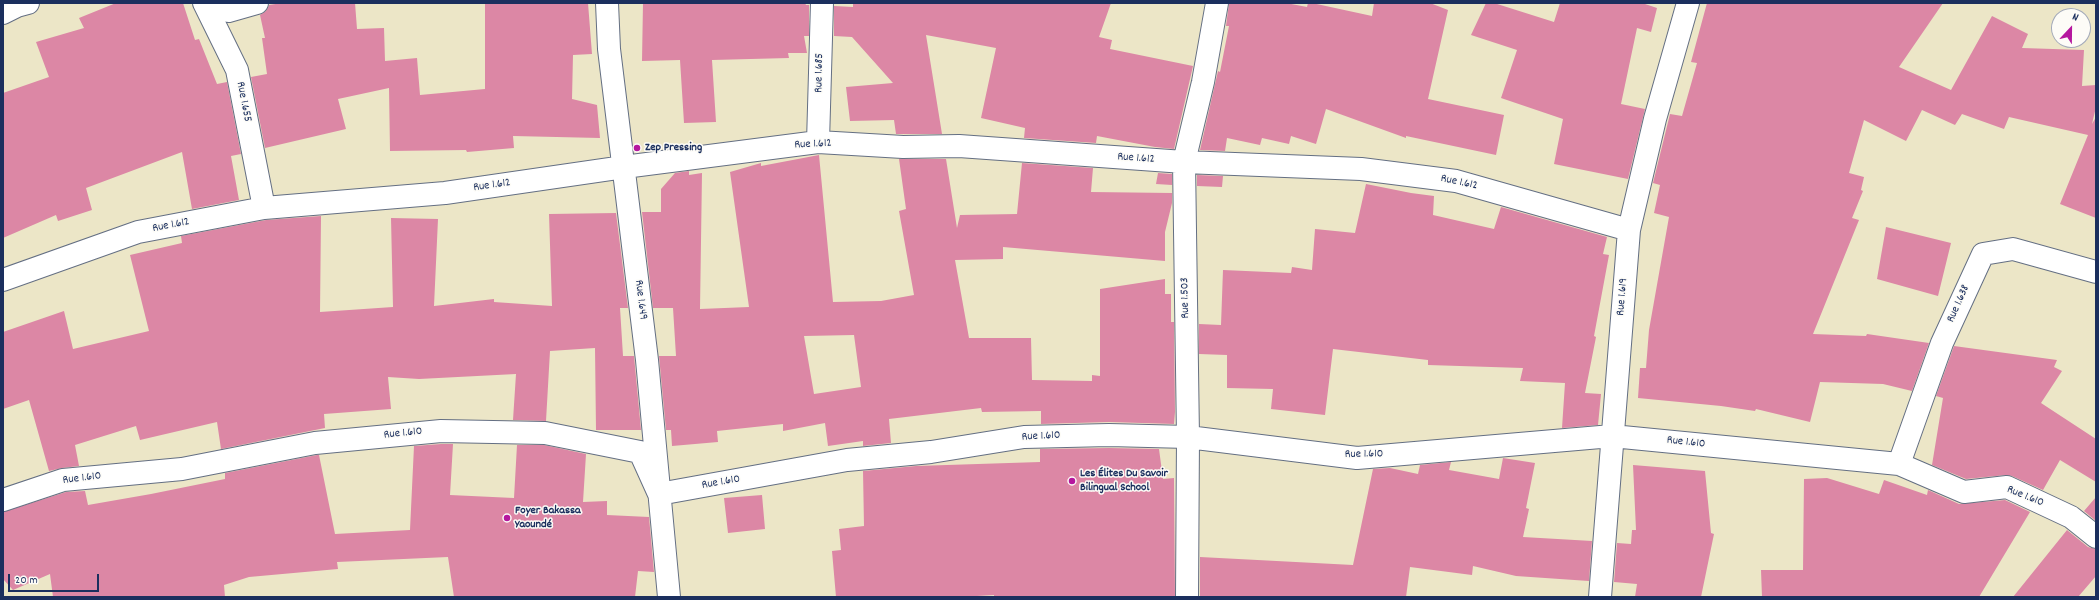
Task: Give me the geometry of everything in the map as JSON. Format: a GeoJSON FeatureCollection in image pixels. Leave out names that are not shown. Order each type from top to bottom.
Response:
{"type":"FeatureCollection","features":[{"type":"Feature","properties":{"kind":"street","name":"Rue 1.655"},"geometry":{"type":"LineString","coordinates":[[204,3],[237,70],[264,208]]}},
{"type":"Feature","properties":{"kind":"street"},"geometry":{"type":"LineString","coordinates":[[222,3],[229,11],[257,3]]}},
{"type":"Feature","properties":{"kind":"street","name":"Rue 1.649"},"geometry":{"type":"LineString","coordinates":[[607,3],[609,49],[648,360],[669,597]]}},
{"type":"Feature","properties":{"kind":"street","name":"Rue 1.685"},"geometry":{"type":"LineString","coordinates":[[818,142],[822,3]]}},
{"type":"Feature","properties":{"kind":"street","name":"Rue 1.503"},"geometry":{"type":"LineString","coordinates":[[1187,597],[1188,438],[1184,162],[1203,82],[1217,3]]}},
{"type":"Feature","properties":{"kind":"street","name":"Rue 1.619"},"geometry":{"type":"LineString","coordinates":[[1600,597],[1629,230],[1655,119],[1688,3]]}},
{"type":"Feature","properties":{"kind":"street","name":"Rue 1.612"},"geometry":{"type":"LineString","coordinates":[[3,280],[138,232],[264,208],[445,193],[624,167],[818,142],[903,146],[959,146],[1184,162],[1361,169],[1456,181],[1629,230]]}},
{"type":"Feature","properties":{"kind":"street","name":"Rue 1.638"},"geometry":{"type":"LineString","coordinates":[[1899,464],[1942,343],[1983,254],[2013,249],[2096,272]]}},
{"type":"Feature","properties":{"kind":"street","name":"Rue 1.610"},"geometry":{"type":"LineString","coordinates":[[3,500],[63,480],[182,469],[315,443],[440,431],[545,433],[640,452],[659,494],[847,460],[931,452],[1024,437],[1109,435],[1188,438],[1357,458],[1612,436],[1899,464],[1964,492],[2007,487],[2071,516],[2096,537]]}},
{"type":"Feature","properties":{"kind":"building"},"geometry":{"type":"Polygon","coordinates":[[[116,3],[183,3],[195,40],[199,39],[217,84],[227,82],[241,154],[231,156],[239,200],[192,209],[182,152],[86,188],[92,210],[58,221],[56,215],[3,238],[3,93],[49,77],[36,42],[84,28],[79,18],[116,3]]]}},
{"type":"Feature","properties":{"kind":"building"},"geometry":{"type":"Polygon","coordinates":[[[282,3],[355,3],[357,29],[384,28],[385,61],[417,58],[420,95],[485,89],[485,3],[588,3],[592,54],[573,55],[572,99],[597,105],[600,138],[513,136],[514,148],[467,152],[466,150],[390,151],[389,88],[338,99],[346,129],[265,148],[251,77],[267,74],[262,38],[265,38],[260,15],[266,11],[269,5],[282,3]]]}},
{"type":"Feature","properties":{"kind":"building"},"geometry":{"type":"Polygon","coordinates":[[[643,3],[805,3],[806,5],[809,5],[809,36],[804,36],[807,53],[788,53],[789,58],[712,60],[716,122],[684,123],[680,60],[642,61],[643,3]]]}},
{"type":"Feature","properties":{"kind":"building"},"geometry":{"type":"Polygon","coordinates":[[[853,3],[1111,3],[1099,37],[1112,40],[1110,49],[1193,66],[1174,149],[1097,136],[1096,143],[1024,138],[1025,128],[981,118],[996,48],[926,35],[942,134],[896,134],[894,120],[850,121],[846,87],[893,83],[852,37],[834,36],[834,6],[853,7],[853,3]]]}},
{"type":"Feature","properties":{"kind":"building"},"geometry":{"type":"Polygon","coordinates":[[[1229,3],[1286,3],[1307,7],[1308,3],[1312,3],[1372,16],[1374,3],[1430,3],[1448,10],[1428,99],[1504,115],[1496,155],[1406,136],[1406,138],[1326,109],[1316,144],[1291,136],[1289,144],[1262,138],[1260,145],[1227,138],[1225,151],[1200,150],[1218,71],[1220,72],[1229,26],[1226,26],[1229,3]]]}},
{"type":"Feature","properties":{"kind":"building"},"geometry":{"type":"Polygon","coordinates":[[[1486,3],[1494,3],[1554,22],[1560,3],[1642,3],[1657,8],[1651,32],[1637,28],[1621,104],[1645,109],[1628,179],[1554,164],[1563,119],[1501,98],[1517,50],[1471,35],[1486,3]]]}},
{"type":"Feature","properties":{"kind":"building"},"geometry":{"type":"Polygon","coordinates":[[[1707,3],[1943,3],[1899,67],[1951,90],[1992,16],[2028,34],[2022,48],[2084,50],[2082,86],[2096,85],[2096,107],[2092,124],[2096,117],[2096,218],[2060,204],[2088,135],[2009,117],[2004,129],[1962,114],[1955,125],[1922,110],[1906,141],[1864,120],[1849,173],[1864,177],[1861,190],[1863,191],[1852,218],[1859,220],[1813,334],[1866,336],[1867,334],[1929,343],[1912,391],[1883,384],[1820,382],[1810,422],[1756,409],[1755,411],[1721,406],[1638,398],[1640,368],[1646,368],[1649,330],[1669,217],[1654,213],[1660,185],[1653,183],[1670,114],[1682,116],[1697,63],[1691,62],[1707,3]]]}},
{"type":"Feature","properties":{"kind":"building"},"geometry":{"type":"Polygon","coordinates":[[[819,155],[833,302],[881,301],[914,295],[899,211],[906,209],[899,159],[946,159],[957,228],[960,215],[1017,214],[1022,163],[1093,168],[1091,192],[1172,193],[1172,203],[1165,232],[1165,261],[1003,247],[1003,259],[955,260],[969,338],[1031,338],[1032,380],[1092,381],[1092,375],[1100,376],[1100,289],[1165,279],[1165,294],[1171,294],[1171,322],[1174,322],[1174,424],[1109,422],[1041,424],[1041,411],[982,412],[981,408],[889,419],[891,443],[863,446],[863,441],[828,446],[825,423],[783,431],[783,424],[717,431],[718,442],[672,446],[671,430],[666,430],[659,356],[676,356],[673,308],[653,308],[642,212],[661,212],[661,189],[675,173],[689,171],[689,175],[702,173],[700,309],[749,307],[730,172],[761,163],[761,166],[819,155]],[[854,335],[804,336],[814,394],[861,387],[854,335]]]}},
{"type":"Feature","properties":{"kind":"building"},"geometry":{"type":"Polygon","coordinates":[[[1158,173],[1172,174],[1172,185],[1156,184],[1158,173]]]}},
{"type":"Feature","properties":{"kind":"building"},"geometry":{"type":"Polygon","coordinates":[[[1197,175],[1223,176],[1222,187],[1197,186],[1197,175]]]}},
{"type":"Feature","properties":{"kind":"building"},"geometry":{"type":"Polygon","coordinates":[[[1366,184],[1434,196],[1433,215],[1494,229],[1501,207],[1607,237],[1603,254],[1609,255],[1594,336],[1596,337],[1585,393],[1601,394],[1598,425],[1562,428],[1565,383],[1520,381],[1523,368],[1428,365],[1428,360],[1333,349],[1325,415],[1271,409],[1273,389],[1227,388],[1227,355],[1199,354],[1199,324],[1221,325],[1223,270],[1291,273],[1292,267],[1312,270],[1315,229],[1355,233],[1366,184]]]}},
{"type":"Feature","properties":{"kind":"building"},"geometry":{"type":"Polygon","coordinates":[[[616,213],[628,308],[620,308],[623,356],[634,356],[641,430],[596,430],[595,348],[550,351],[546,421],[513,420],[516,374],[419,379],[388,377],[391,409],[324,414],[325,428],[221,449],[217,422],[140,440],[136,426],[75,445],[79,466],[49,471],[29,400],[3,409],[3,332],[64,311],[73,349],[149,331],[130,255],[182,243],[181,236],[266,220],[321,216],[320,312],[393,307],[391,218],[438,219],[434,306],[494,299],[494,302],[552,306],[549,214],[616,213]]]}},
{"type":"Feature","properties":{"kind":"building"},"geometry":{"type":"Polygon","coordinates":[[[1886,227],[1951,243],[1938,296],[1877,279],[1886,227]]]}},
{"type":"Feature","properties":{"kind":"building"},"geometry":{"type":"Polygon","coordinates":[[[1954,346],[2057,360],[2054,367],[2062,371],[2041,403],[2096,439],[2096,482],[2060,460],[2043,490],[2012,476],[2006,475],[1966,479],[1932,465],[1943,398],[1936,396],[1954,346]]]}},
{"type":"Feature","properties":{"kind":"building"},"geometry":{"type":"Polygon","coordinates":[[[453,444],[450,495],[514,498],[517,445],[544,445],[586,454],[583,502],[607,501],[607,515],[649,517],[654,572],[638,571],[635,597],[454,597],[448,557],[337,562],[338,569],[249,577],[224,585],[225,597],[53,597],[50,574],[13,590],[3,579],[3,512],[66,492],[85,491],[88,505],[151,494],[225,479],[225,473],[317,455],[319,455],[335,534],[410,530],[414,446],[453,444]]]}},
{"type":"Feature","properties":{"kind":"building"},"geometry":{"type":"Polygon","coordinates":[[[1040,449],[1159,449],[1163,479],[1174,478],[1175,597],[994,597],[994,595],[960,597],[836,597],[832,551],[841,550],[839,529],[864,526],[863,471],[916,466],[1040,462],[1040,449]]]}},
{"type":"Feature","properties":{"kind":"building"},"geometry":{"type":"Polygon","coordinates":[[[1503,458],[1535,463],[1526,508],[1529,509],[1523,537],[1592,541],[1589,581],[1516,576],[1473,566],[1472,575],[1410,567],[1406,597],[1200,597],[1200,557],[1353,565],[1373,469],[1390,468],[1418,474],[1420,465],[1451,462],[1449,470],[1499,479],[1503,458]]]}},
{"type":"Feature","properties":{"kind":"building"},"geometry":{"type":"Polygon","coordinates":[[[1633,465],[1705,471],[1711,533],[1714,534],[1701,597],[1635,597],[1637,584],[1614,582],[1617,543],[1631,544],[1632,530],[1636,530],[1633,465]]]}},
{"type":"Feature","properties":{"kind":"building"},"geometry":{"type":"Polygon","coordinates":[[[1827,478],[1879,494],[1884,480],[1927,495],[1928,490],[1959,504],[2005,500],[2030,512],[1979,597],[1762,597],[1761,570],[1803,570],[1804,479],[1827,478]]]}},
{"type":"Feature","properties":{"kind":"building"},"geometry":{"type":"Polygon","coordinates":[[[762,495],[765,529],[728,533],[724,498],[762,495]]]}},
{"type":"Feature","properties":{"kind":"building"},"geometry":{"type":"Polygon","coordinates":[[[2096,497],[2096,521],[2084,511],[2096,497]]]}},
{"type":"Feature","properties":{"kind":"building"},"geometry":{"type":"Polygon","coordinates":[[[2067,530],[2088,547],[2096,549],[2096,576],[2078,597],[2013,597],[2067,530]]]}},
{"type":"Feature","properties":{"kind":"place","name":"Zep Pressing"},"geometry":{"type":"Point","coordinates":[637,148]}},
{"type":"Feature","properties":{"kind":"place","name":"Les Élites Du Savoir Bilingual School"},"geometry":{"type":"Point","coordinates":[1072,481]}},
{"type":"Feature","properties":{"kind":"place","name":"Foyer Bakassa Yaoundé"},"geometry":{"type":"Point","coordinates":[507,518]}}]}
